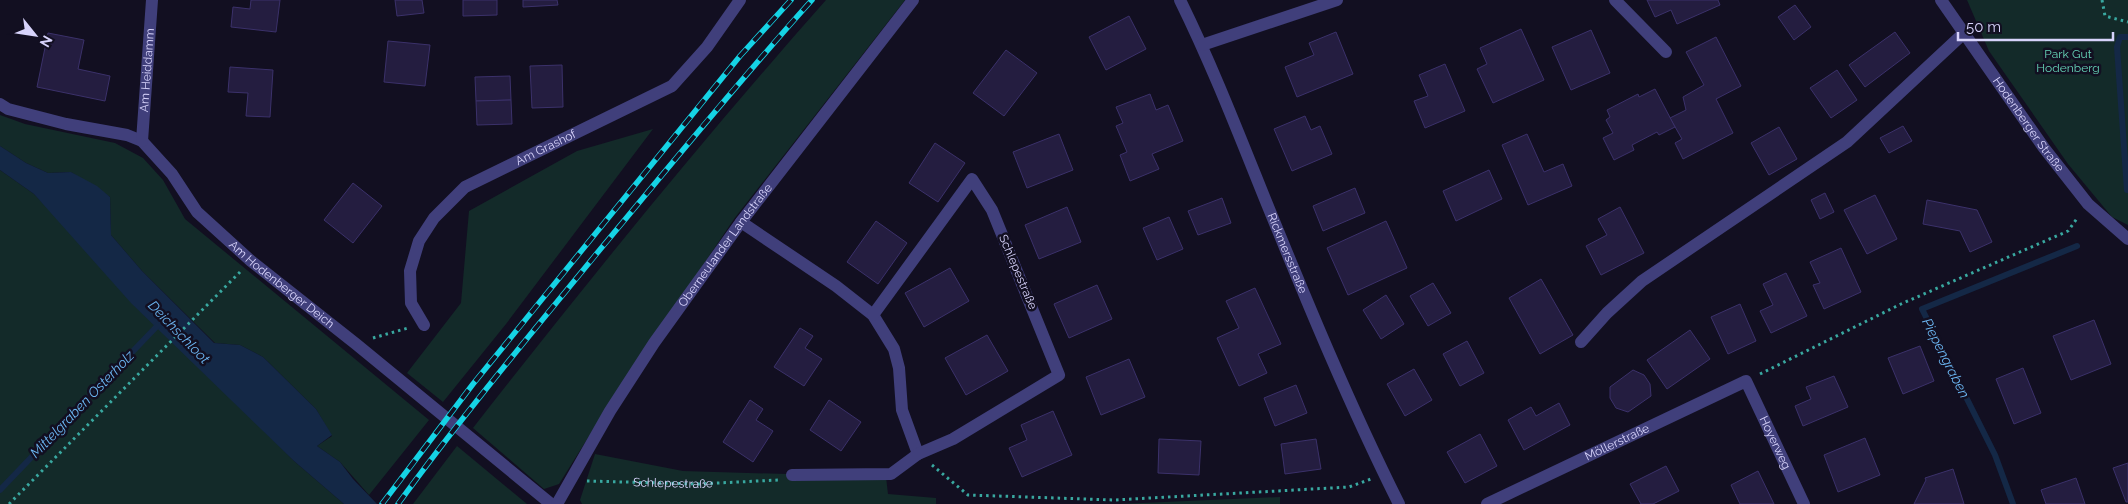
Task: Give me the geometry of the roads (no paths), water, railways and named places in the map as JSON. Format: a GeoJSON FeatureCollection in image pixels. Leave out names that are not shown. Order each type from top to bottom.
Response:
{"type":"FeatureCollection","features":[{"type":"Feature","properties":{"kind":"street","name":"Am Heiddamm"},"geometry":{"type":"LineString","coordinates":[[142,141],[152,0]]}},
{"type":"Feature","properties":{"kind":"street","name":"Am Grashof"},"geometry":{"type":"LineString","coordinates":[[424,325],[411,302],[410,271],[419,242],[434,218],[466,187],[672,86],[707,48],[740,0]]}},
{"type":"Feature","properties":{"kind":"street","name":"Oberneulander Landstraße"},"geometry":{"type":"LineString","coordinates":[[556,504],[610,411],[654,343],[741,222],[913,0]]}},
{"type":"Feature","properties":{"kind":"street","name":"Rickmersstraße"},"geometry":{"type":"LineString","coordinates":[[1180,0],[1202,45],[1312,316],[1398,504]]}},
{"type":"Feature","properties":{"kind":"street"},"geometry":{"type":"LineString","coordinates":[[1202,45],[1337,0]]}},
{"type":"Feature","properties":{"kind":"street"},"geometry":{"type":"LineString","coordinates":[[1615,0],[1666,52]]}},
{"type":"Feature","properties":{"kind":"street","name":"Hodenberger Straße"},"geometry":{"type":"LineString","coordinates":[[1941,0],[2044,148],[2088,204],[2128,239]]}},
{"type":"Feature","properties":{"kind":"street"},"geometry":{"type":"LineString","coordinates":[[1580,342],[1607,313],[1642,281],[1847,142],[1964,33]]}},
{"type":"Feature","properties":{"kind":"street","name":"Am Hodenberger Deich"},"geometry":{"type":"LineString","coordinates":[[0,104],[8,109],[57,122],[127,135],[142,141],[172,174],[197,212],[251,261],[356,344],[551,504]]}},
{"type":"Feature","properties":{"kind":"street","name":"Schlepestraße"},"geometry":{"type":"LineString","coordinates":[[792,475],[891,474],[918,454],[953,439],[1059,375],[992,210],[972,179],[873,315]]}},
{"type":"Feature","properties":{"kind":"street"},"geometry":{"type":"LineString","coordinates":[[741,222],[836,286],[873,315],[894,349],[899,368],[902,410],[918,454]]}},
{"type":"Feature","properties":{"kind":"street","name":"Möllerstraße"},"geometry":{"type":"LineString","coordinates":[[1487,504],[1746,381]]}},
{"type":"Feature","properties":{"kind":"street","name":"Hoyerweg"},"geometry":{"type":"LineString","coordinates":[[1746,381],[1804,504]]}},
{"type":"Feature","properties":{"kind":"water","name":"Deichschloot"},"geometry":{"type":"Polygon","coordinates":[[[0,146],[26,163],[48,173],[71,172],[97,186],[110,197],[111,235],[142,271],[214,343],[240,345],[263,357],[316,409],[332,435],[317,446],[340,462],[377,504],[344,504],[294,461],[131,303],[34,194],[0,170],[0,146]]]}},
{"type":"Feature","properties":{"kind":"waterway","name":"Piepengraben"},"geometry":{"type":"LineString","coordinates":[[2127,190],[2117,47],[2120,37],[2128,37]]}},
{"type":"Feature","properties":{"kind":"waterway","name":"Piepengraben"},"geometry":{"type":"LineString","coordinates":[[2013,504],[1995,455],[1922,309],[2077,246]]}},
{"type":"Feature","properties":{"kind":"waterway","name":"Mittelgraben Osterholz"},"geometry":{"type":"LineString","coordinates":[[0,490],[160,323]]}},
{"type":"Feature","properties":{"kind":"railway"},"geometry":{"type":"LineString","coordinates":[[382,504],[473,384],[740,56],[791,0]]}},
{"type":"Feature","properties":{"kind":"railway"},"geometry":{"type":"LineString","coordinates":[[398,504],[471,408],[547,314],[757,62],[812,0]]}},
{"type":"Feature","properties":{"kind":"park label","name":"Park Gut Hodenberg"},"geometry":{"type":"Point","coordinates":[2068,61]}}]}
